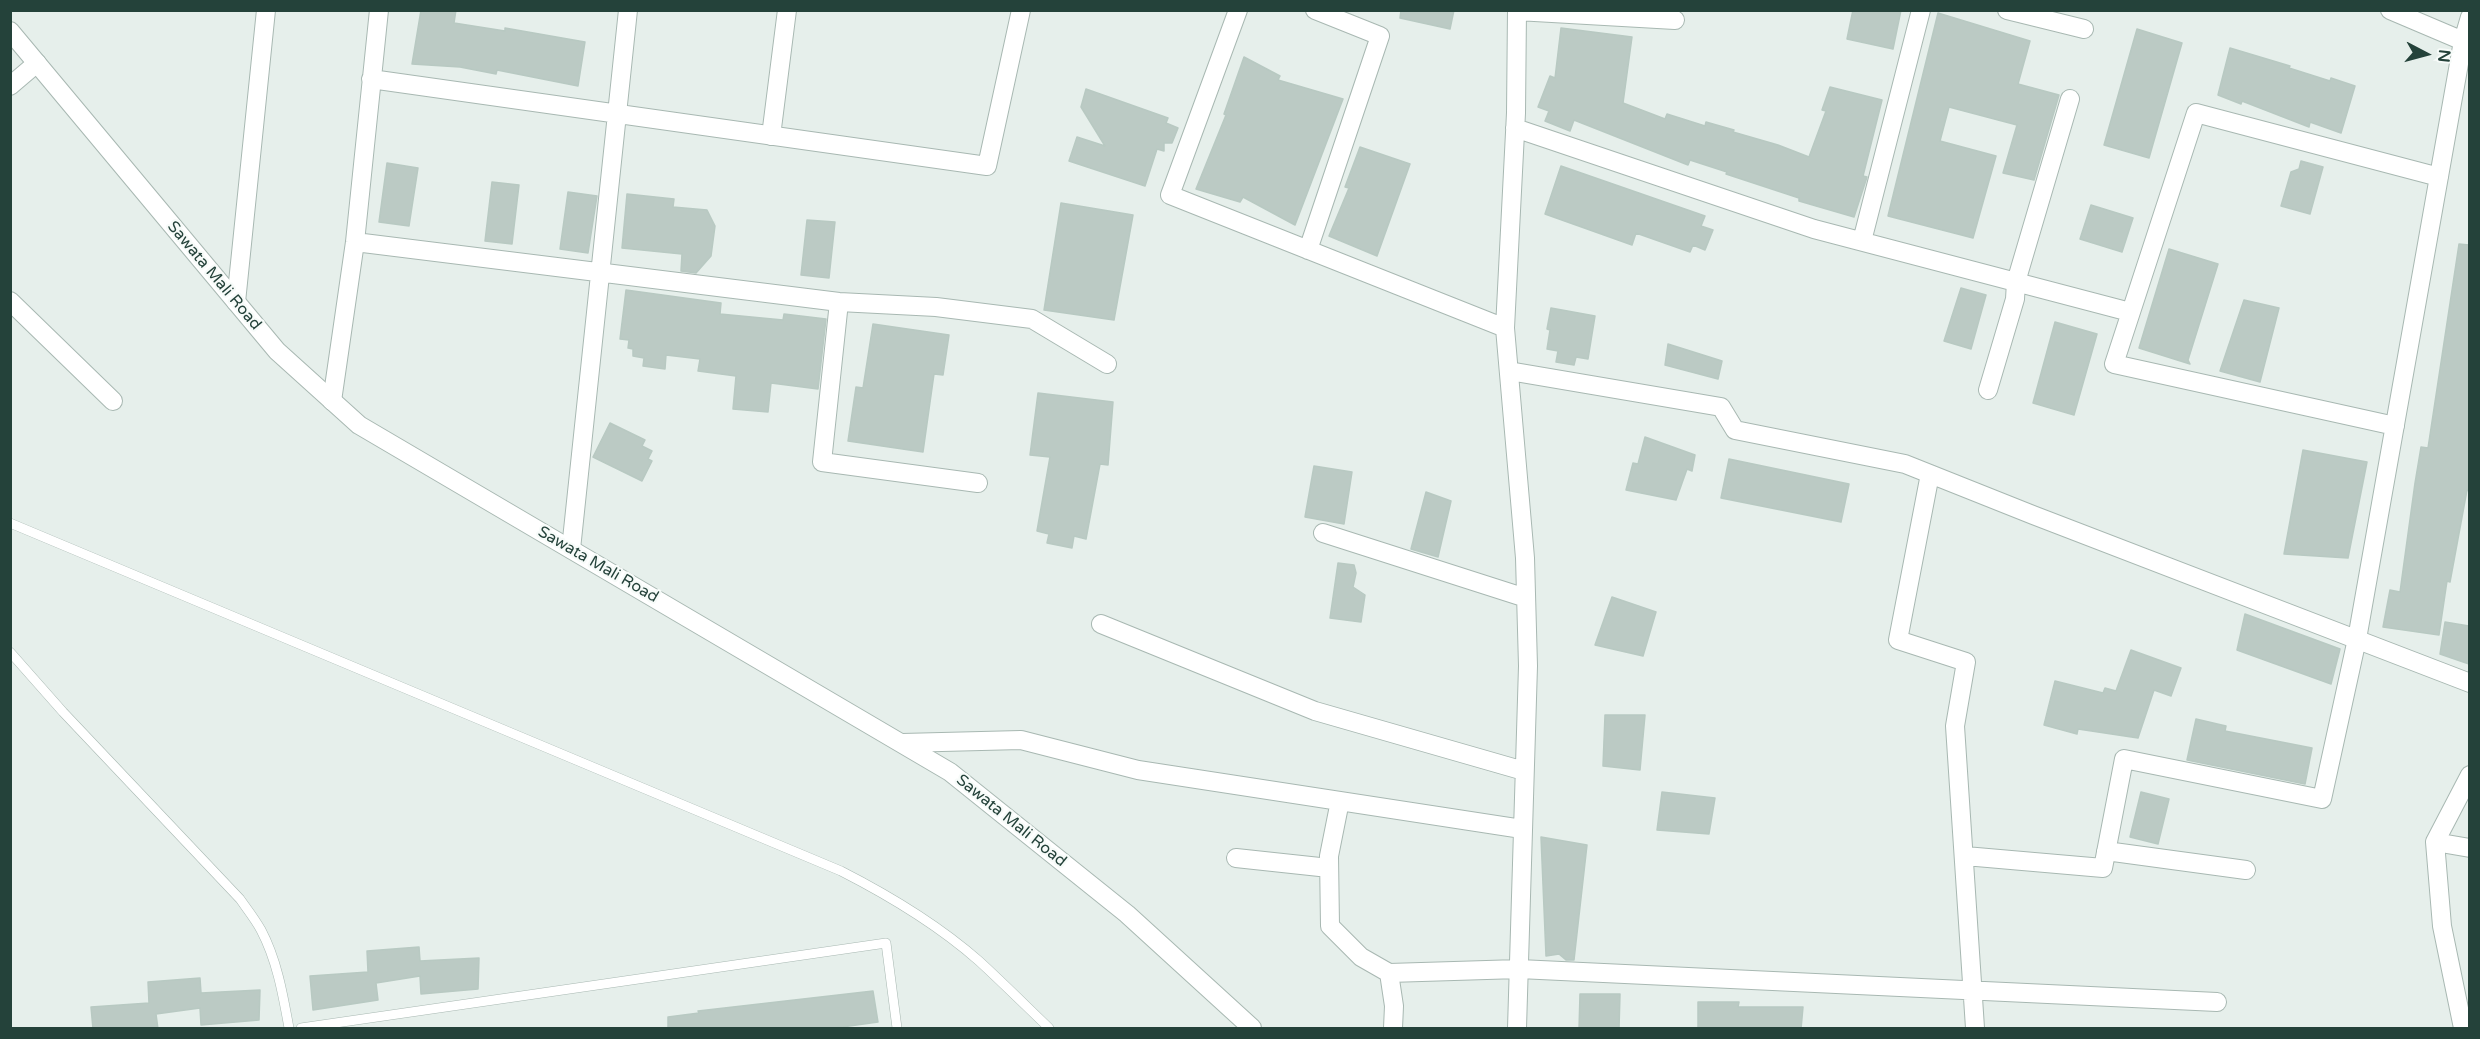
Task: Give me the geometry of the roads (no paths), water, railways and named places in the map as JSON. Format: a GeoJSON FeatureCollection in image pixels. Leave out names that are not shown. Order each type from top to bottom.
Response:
{"type":"FeatureCollection","features":[{"type":"Feature","properties":{"kind":"street"},"geometry":{"type":"LineString","coordinates":[[236,302],[266,10]]}},
{"type":"Feature","properties":{"kind":"street"},"geometry":{"type":"LineString","coordinates":[[333,401],[355,242],[379,10]]}},
{"type":"Feature","properties":{"kind":"street"},"geometry":{"type":"LineString","coordinates":[[571,549],[628,10]]}},
{"type":"Feature","properties":{"kind":"street"},"geometry":{"type":"LineString","coordinates":[[771,136],[787,10]]}},
{"type":"Feature","properties":{"kind":"street"},"geometry":{"type":"LineString","coordinates":[[371,79],[987,166],[1021,10]]}},
{"type":"Feature","properties":{"kind":"street"},"geometry":{"type":"LineString","coordinates":[[1238,10],[1170,195],[1505,328]]}},
{"type":"Feature","properties":{"kind":"street"},"geometry":{"type":"LineString","coordinates":[[1308,250],[1380,36],[1315,10]]}},
{"type":"Feature","properties":{"kind":"street"},"geometry":{"type":"LineString","coordinates":[[1862,241],[1921,10]]}},
{"type":"Feature","properties":{"kind":"street"},"geometry":{"type":"LineString","coordinates":[[2007,10],[2084,29]]}},
{"type":"Feature","properties":{"kind":"street"},"geometry":{"type":"LineString","coordinates":[[2390,10],[2463,41]]}},
{"type":"Feature","properties":{"kind":"street"},"geometry":{"type":"LineString","coordinates":[[1517,1029],[1528,666],[1525,558],[1505,328],[1515,128],[1517,11],[1675,20]]}},
{"type":"Feature","properties":{"kind":"street"},"geometry":{"type":"LineString","coordinates":[[1965,856],[2103,868],[2124,759],[2322,799],[2357,639],[2469,17]]}},
{"type":"Feature","properties":{"kind":"street","name":"Sawata Mali Road"},"geometry":{"type":"LineString","coordinates":[[10,31],[277,351],[359,425],[950,772],[1127,914],[1252,1029]]}},
{"type":"Feature","properties":{"kind":"street"},"geometry":{"type":"LineString","coordinates":[[10,86],[37,63]]}},
{"type":"Feature","properties":{"kind":"street"},"geometry":{"type":"LineString","coordinates":[[1988,390],[2015,299],[2016,282],[2070,99]]}},
{"type":"Feature","properties":{"kind":"street"},"geometry":{"type":"LineString","coordinates":[[2395,426],[2114,364],[2196,113],[2439,177]]}},
{"type":"Feature","properties":{"kind":"street"},"geometry":{"type":"LineString","coordinates":[[1515,128],[1814,228],[2130,312]]}},
{"type":"Feature","properties":{"kind":"street"},"geometry":{"type":"LineString","coordinates":[[355,242],[839,302],[936,307],[1032,319],[1107,364]]}},
{"type":"Feature","properties":{"kind":"street"},"geometry":{"type":"LineString","coordinates":[[10,302],[113,401]]}},
{"type":"Feature","properties":{"kind":"street"},"geometry":{"type":"LineString","coordinates":[[839,302],[822,462],[978,483]]}},
{"type":"Feature","properties":{"kind":"street"},"geometry":{"type":"LineString","coordinates":[[1509,371],[1721,406],[1735,430],[1905,464],[2469,683]]}},
{"type":"Feature","properties":{"kind":"street"},"geometry":{"type":"LineString","coordinates":[[1930,474],[1898,640],[1966,662],[1955,726],[1975,1029]]}},
{"type":"Feature","properties":{"kind":"street"},"geometry":{"type":"LineString","coordinates":[[1323,533],[1526,598]]}},
{"type":"Feature","properties":{"kind":"street"},"geometry":{"type":"LineString","coordinates":[[1101,624],[1315,711],[1524,771]]}},
{"type":"Feature","properties":{"kind":"street"},"geometry":{"type":"LineString","coordinates":[[902,743],[1021,740],[1138,770],[1522,829]]}},
{"type":"Feature","properties":{"kind":"street"},"geometry":{"type":"LineString","coordinates":[[2463,1029],[2442,926],[2435,842],[2469,775]]}},
{"type":"Feature","properties":{"kind":"street"},"geometry":{"type":"LineString","coordinates":[[1340,801],[1329,856],[1330,926],[1361,957],[1389,973],[1519,969],[2217,1002]]}},
{"type":"Feature","properties":{"kind":"street"},"geometry":{"type":"LineString","coordinates":[[2435,842],[2469,848]]}},
{"type":"Feature","properties":{"kind":"street"},"geometry":{"type":"LineString","coordinates":[[2106,851],[2246,870]]}},
{"type":"Feature","properties":{"kind":"street"},"geometry":{"type":"LineString","coordinates":[[1236,858],[1329,868]]}},
{"type":"Feature","properties":{"kind":"street"},"geometry":{"type":"LineString","coordinates":[[1389,973],[1394,1006],[1393,1029]]}},
{"type":"Feature","properties":{"kind":"lane"},"geometry":{"type":"LineString","coordinates":[[10,523],[841,870],[887,894],[950,938],[979,962],[1049,1029]]}},
{"type":"Feature","properties":{"kind":"lane"},"geometry":{"type":"LineString","coordinates":[[11,652],[63,712],[240,899],[261,930],[274,961],[283,993],[289,1029]]}},
{"type":"Feature","properties":{"kind":"lane"},"geometry":{"type":"LineString","coordinates":[[301,1029],[886,943],[897,1029]]}}]}
